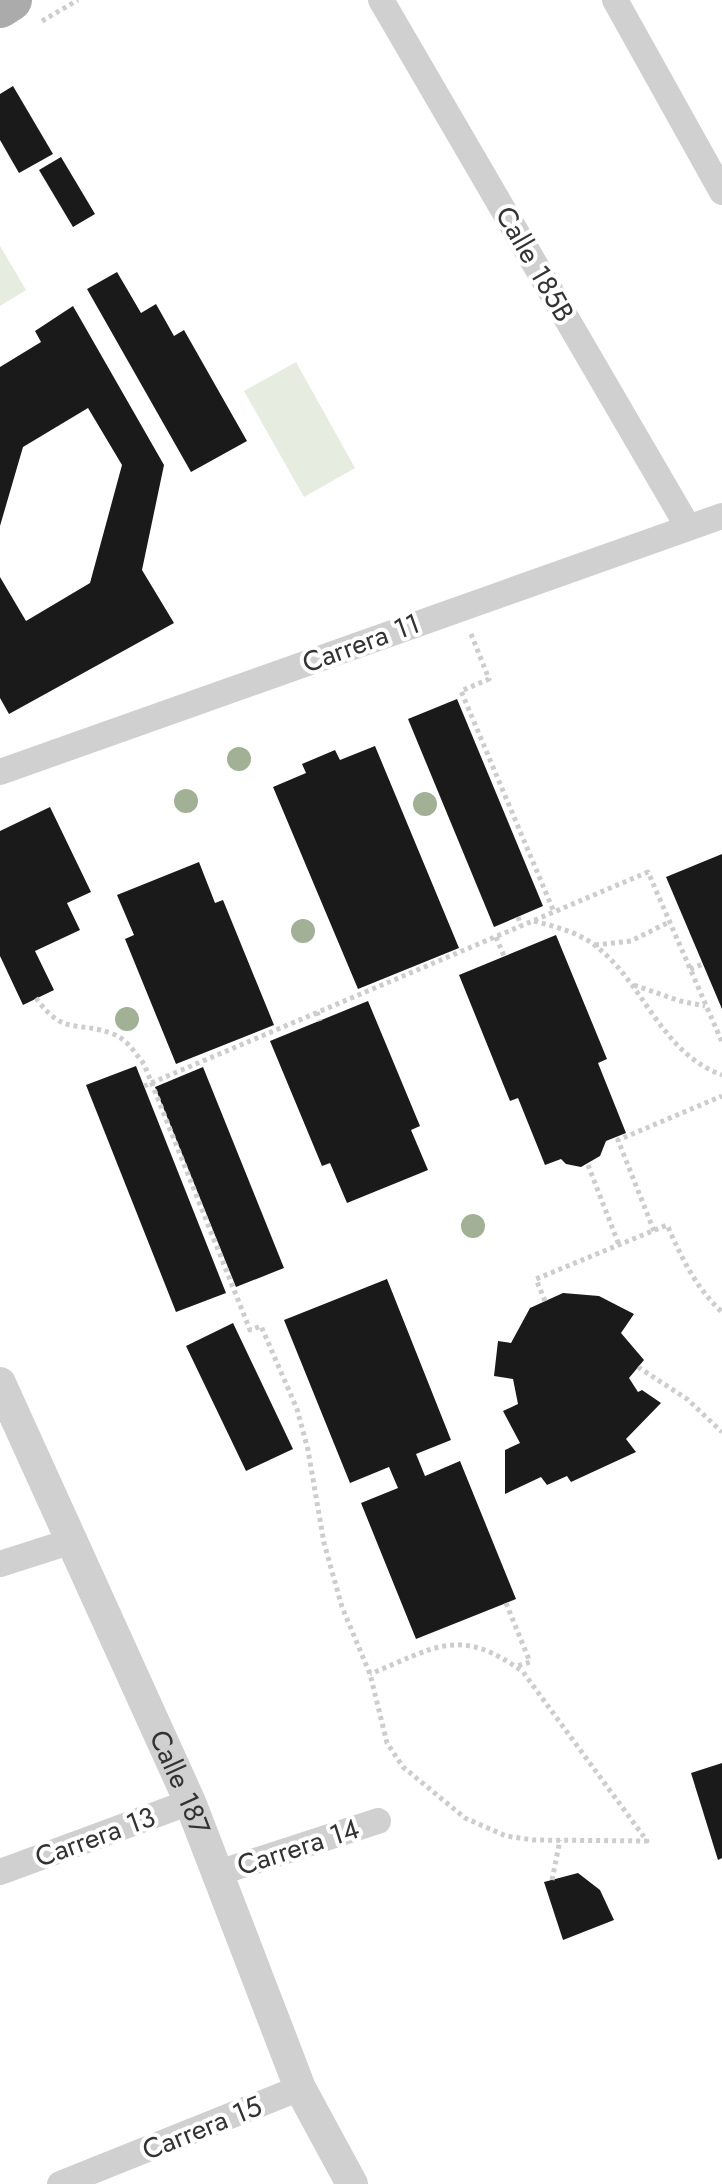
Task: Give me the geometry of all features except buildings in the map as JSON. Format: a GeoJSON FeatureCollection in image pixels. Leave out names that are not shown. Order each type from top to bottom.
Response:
{"type":"FeatureCollection","features":[{"type":"Feature","properties":{"kind":"main road"},"geometry":{"type":"LineString","coordinates":[[0,7],[11,0]]}},
{"type":"Feature","properties":{"kind":"street","name":"Calle 185B"},"geometry":{"type":"LineString","coordinates":[[381,0],[688,527]]}},
{"type":"Feature","properties":{"kind":"street"},"geometry":{"type":"LineString","coordinates":[[615,0],[722,192]]}},
{"type":"Feature","properties":{"kind":"street","name":"Carrera 11"},"geometry":{"type":"LineString","coordinates":[[0,772],[722,516]]}},
{"type":"Feature","properties":{"kind":"street","name":"Calle 187"},"geometry":{"type":"LineString","coordinates":[[0,1383],[190,1802],[300,2088],[352,2184]]}},
{"type":"Feature","properties":{"kind":"street"},"geometry":{"type":"LineString","coordinates":[[0,1564],[72,1541]]}},
{"type":"Feature","properties":{"kind":"street","name":"Carrera 13"},"geometry":{"type":"LineString","coordinates":[[0,1872],[190,1802]]}},
{"type":"Feature","properties":{"kind":"street","name":"Carrera 14"},"geometry":{"type":"LineString","coordinates":[[218,1873],[378,1821]]}},
{"type":"Feature","properties":{"kind":"street","name":"Carrera 15"},"geometry":{"type":"LineString","coordinates":[[60,2184],[300,2088]]}},
{"type":"Feature","properties":{"kind":"path"},"geometry":{"type":"LineString","coordinates":[[469,629],[489,679],[461,691],[554,912]]}},
{"type":"Feature","properties":{"kind":"path"},"geometry":{"type":"LineString","coordinates":[[144,1086],[410,970],[648,872],[722,1042]]}},
{"type":"Feature","properties":{"kind":"path"},"geometry":{"type":"LineString","coordinates":[[518,917],[521,926]]}},
{"type":"Feature","properties":{"kind":"path"},"geometry":{"type":"LineString","coordinates":[[533,921],[571,932],[595,945],[615,963],[664,1032],[684,1053],[702,1067],[722,1075]]}},
{"type":"Feature","properties":{"kind":"path"},"geometry":{"type":"LineString","coordinates":[[595,945],[631,941],[669,922]]}},
{"type":"Feature","properties":{"kind":"path"},"geometry":{"type":"LineString","coordinates":[[496,937],[504,956]]}},
{"type":"Feature","properties":{"kind":"path"},"geometry":{"type":"LineString","coordinates":[[690,969],[703,964]]}},
{"type":"Feature","properties":{"kind":"path"},"geometry":{"type":"LineString","coordinates":[[631,984],[680,1001],[706,1006]]}},
{"type":"Feature","properties":{"kind":"path"},"geometry":{"type":"LineString","coordinates":[[36,998],[46,1012],[68,1026],[116,1035],[137,1055],[151,1083],[250,1330],[261,1326],[297,1409],[308,1450],[324,1543],[338,1594],[370,1674],[387,1743],[403,1767],[465,1818],[506,1836],[534,1840],[647,1841],[523,1672],[501,1656],[479,1648],[445,1644],[370,1674]]}},
{"type":"Feature","properties":{"kind":"path"},"geometry":{"type":"LineString","coordinates":[[317,1012],[320,1021]]}},
{"type":"Feature","properties":{"kind":"path"},"geometry":{"type":"LineString","coordinates":[[654,1231],[618,1140],[722,1096]]}},
{"type":"Feature","properties":{"kind":"path"},"geometry":{"type":"LineString","coordinates":[[588,1165],[619,1245]]}},
{"type":"Feature","properties":{"kind":"path"},"geometry":{"type":"LineString","coordinates":[[545,1301],[536,1279],[667,1225],[688,1271],[708,1299],[722,1312]]}},
{"type":"Feature","properties":{"kind":"path"},"geometry":{"type":"LineString","coordinates":[[638,1367],[687,1399],[722,1432]]}},
{"type":"Feature","properties":{"kind":"path"},"geometry":{"type":"LineString","coordinates":[[506,1603],[530,1662],[516,1667]]}},
{"type":"Feature","properties":{"kind":"path"},"geometry":{"type":"LineString","coordinates":[[552,1880],[560,1840]]}},
{"type":"Feature","properties":{"kind":"shaded area"},"geometry":{"type":"Polygon","coordinates":[[[0,246],[26,290],[0,306],[0,246]]]}},
{"type":"Feature","properties":{"kind":"shaded area"},"geometry":{"type":"Polygon","coordinates":[[[296,362],[355,468],[304,497],[244,391],[296,362]]]}}]}
